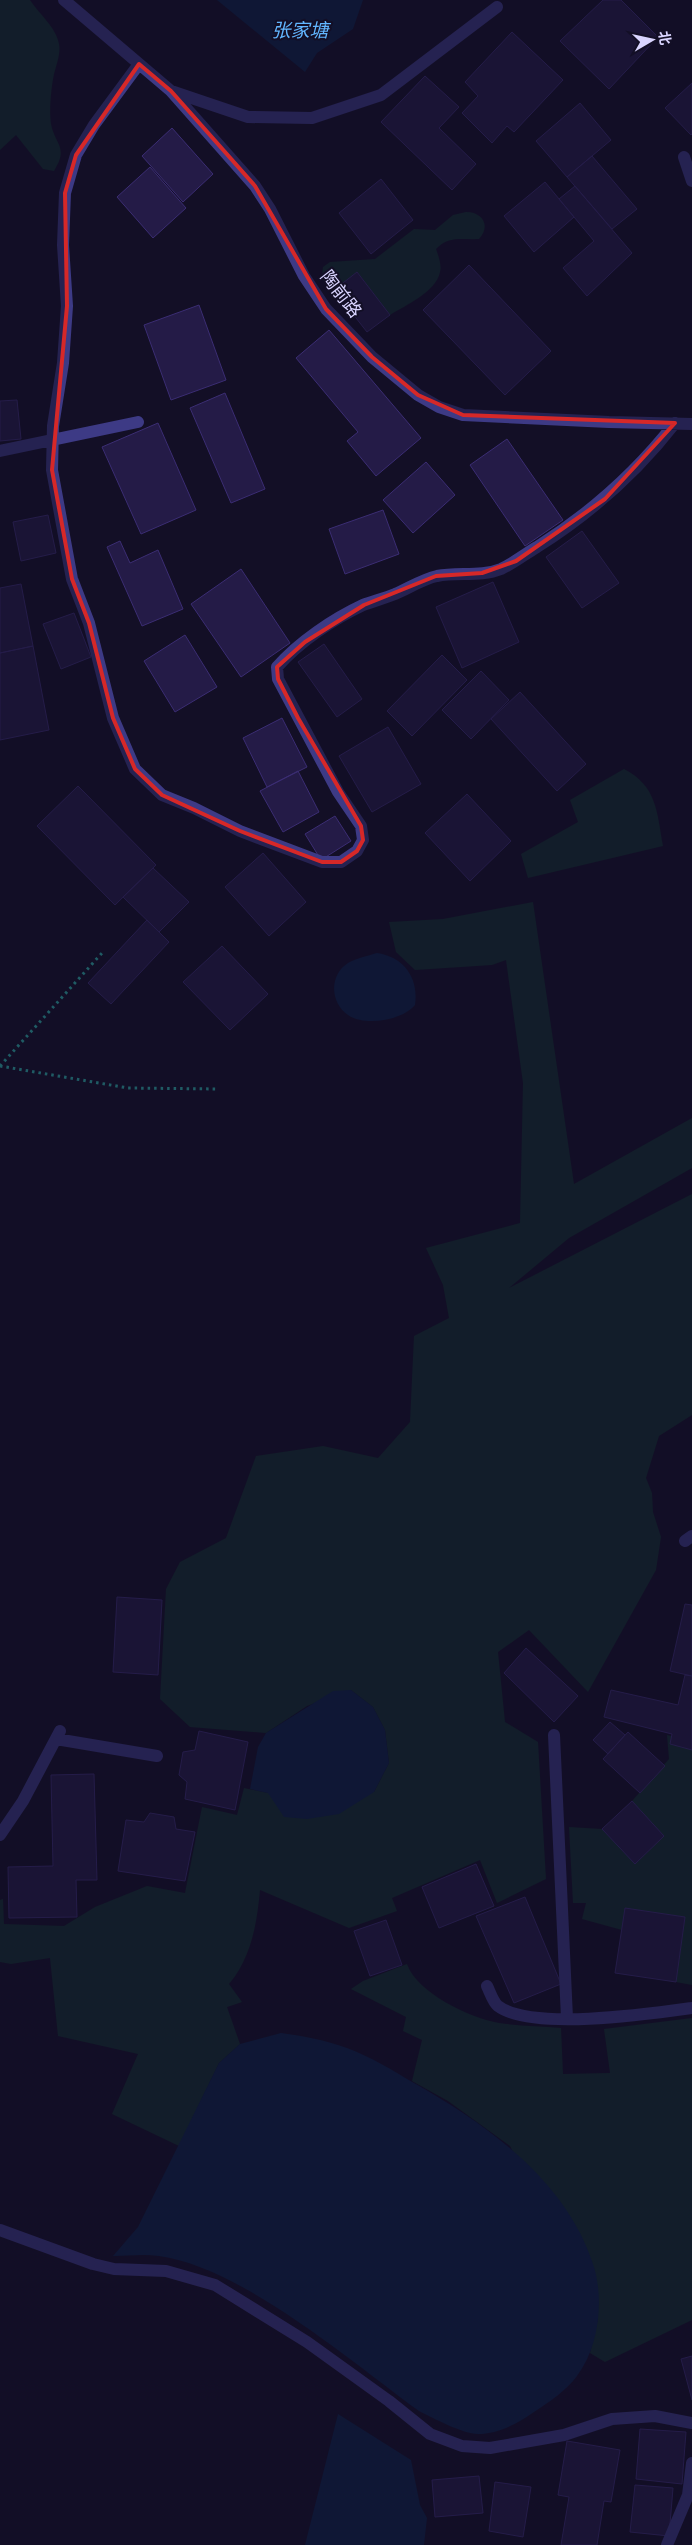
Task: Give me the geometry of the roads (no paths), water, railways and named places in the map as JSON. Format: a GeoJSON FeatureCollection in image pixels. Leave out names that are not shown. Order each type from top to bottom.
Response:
{"type":"FeatureCollection","features":[{"type":"Feature","properties":{"kind":"street","name":"陶前路"},"geometry":{"type":"LineString","coordinates":[[64,0],[171,91],[255,186],[270,209],[304,276],[326,309],[372,357],[418,395],[439,408],[463,415],[692,424]]}},
{"type":"Feature","properties":{"kind":"street"},"geometry":{"type":"LineString","coordinates":[[171,91],[248,117],[312,118],[381,95],[497,7]]}},
{"type":"Feature","properties":{"kind":"street"},"geometry":{"type":"LineString","coordinates":[[139,64],[94,125],[76,155],[64,193],[62,245],[67,306],[63,363],[53,440],[52,470],[72,579],[89,624],[113,718],[135,769],[162,795],[194,808],[240,831],[322,862],[342,862],[357,852],[363,840],[360,826],[338,792],[298,718],[278,679],[278,667],[305,642],[342,616],[364,605],[436,576],[482,573],[501,569],[516,561],[570,526],[605,499],[632,473],[675,423]]}},
{"type":"Feature","properties":{"kind":"street"},"geometry":{"type":"LineString","coordinates":[[684,157],[692,181]]}},
{"type":"Feature","properties":{"kind":"street"},"geometry":{"type":"LineString","coordinates":[[0,451],[138,422]]}},
{"type":"Feature","properties":{"kind":"street"},"geometry":{"type":"LineString","coordinates":[[0,1835],[23,1801],[58,1735],[157,1756]]}},
{"type":"Feature","properties":{"kind":"street"},"geometry":{"type":"LineString","coordinates":[[554,1735],[567,2018]]}},
{"type":"Feature","properties":{"kind":"street"},"geometry":{"type":"LineString","coordinates":[[488,1986],[496,2005],[516,2016],[598,2019],[692,2008]]}},
{"type":"Feature","properties":{"kind":"street"},"geometry":{"type":"LineString","coordinates":[[0,2230],[93,2264],[114,2269],[166,2272],[215,2285],[307,2342],[389,2401],[409,2420],[430,2434],[462,2446],[490,2448],[564,2436],[612,2419],[655,2416],[692,2423]]}},
{"type":"Feature","properties":{"kind":"street"},"geometry":{"type":"LineString","coordinates":[[667,2545],[688,2495],[692,2463]]}},
{"type":"Feature","properties":{"kind":"water","name":"张家塘"},"geometry":{"type":"Polygon","coordinates":[[[217,0],[363,0],[353,29],[317,53],[305,72],[217,0]]]}},
{"type":"Feature","properties":{"kind":"water"},"geometry":{"type":"Polygon","coordinates":[[[377,953],[395,959],[408,970],[415,986],[415,1005],[402,1015],[393,1018],[374,1021],[355,1019],[342,1010],[338,1004],[334,989],[337,974],[348,963],[377,953]]]}},
{"type":"Feature","properties":{"kind":"water"},"geometry":{"type":"Polygon","coordinates":[[[351,1690],[373,1707],[385,1730],[389,1763],[374,1792],[339,1814],[307,1819],[284,1817],[268,1793],[250,1789],[258,1747],[266,1733],[333,1691],[351,1690]]]}},
{"type":"Feature","properties":{"kind":"water"},"geometry":{"type":"Polygon","coordinates":[[[281,2033],[339,2045],[381,2064],[442,2099],[497,2137],[522,2159],[565,2208],[582,2236],[597,2280],[599,2309],[595,2338],[584,2364],[573,2381],[563,2391],[522,2420],[501,2430],[486,2434],[472,2433],[448,2425],[419,2411],[295,2319],[225,2278],[191,2264],[159,2256],[113,2256],[138,2227],[219,2063],[240,2044],[281,2033]]]}},
{"type":"Feature","properties":{"kind":"water"},"geometry":{"type":"Polygon","coordinates":[[[338,2414],[411,2460],[420,2505],[427,2518],[424,2545],[305,2545],[338,2414]]]}}]}
